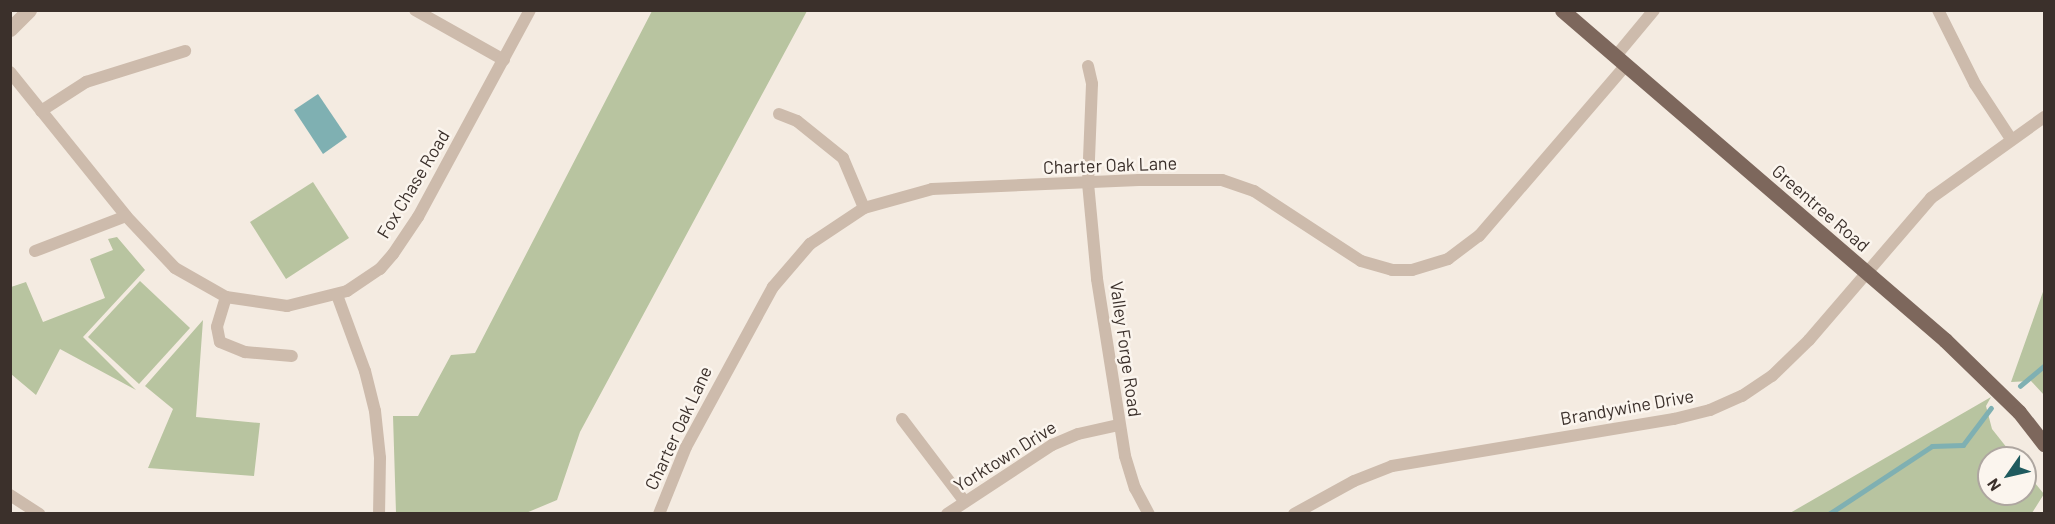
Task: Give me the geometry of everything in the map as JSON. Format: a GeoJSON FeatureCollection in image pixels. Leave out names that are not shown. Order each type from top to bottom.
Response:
{"type":"FeatureCollection","features":[{"type":"Feature","properties":{"kind":"main road","name":"Greentree Road"},"geometry":{"type":"LineString","coordinates":[[1562,10],[1866,272],[2000,393],[2044,444]]}},
{"type":"Feature","properties":{"kind":"street"},"geometry":{"type":"LineString","coordinates":[[10,29],[29,10]]}},
{"type":"Feature","properties":{"kind":"street"},"geometry":{"type":"LineString","coordinates":[[415,10],[504,60]]}},
{"type":"Feature","properties":{"kind":"street","name":"Fox Chase Road"},"geometry":{"type":"LineString","coordinates":[[10,72],[126,216],[175,268],[226,297],[287,306],[337,295],[380,269],[406,236],[530,10]]}},
{"type":"Feature","properties":{"kind":"street","name":"Charter Oak Lane"},"geometry":{"type":"LineString","coordinates":[[659,513],[686,447],[772,287],[810,244],[864,208],[932,189],[1139,180],[1230,182],[1254,191],[1361,261],[1392,270],[1430,266],[1464,248],[1492,223],[1620,61],[1654,10]]}},
{"type":"Feature","properties":{"kind":"street"},"geometry":{"type":"LineString","coordinates":[[1938,10],[1975,84],[2011,140]]}},
{"type":"Feature","properties":{"kind":"street"},"geometry":{"type":"LineString","coordinates":[[42,111],[86,82],[185,51]]}},
{"type":"Feature","properties":{"kind":"street","name":"Valley Forge Road"},"geometry":{"type":"LineString","coordinates":[[1088,66],[1092,84],[1088,183],[1119,426],[1132,480],[1149,513]]}},
{"type":"Feature","properties":{"kind":"street"},"geometry":{"type":"LineString","coordinates":[[779,114],[797,121],[843,158],[864,208]]}},
{"type":"Feature","properties":{"kind":"street","name":"Brandywine Drive"},"geometry":{"type":"LineString","coordinates":[[1293,513],[1354,481],[1392,466],[1674,419],[1726,404],[1784,365],[1931,198],[2044,117]]}},
{"type":"Feature","properties":{"kind":"street"},"geometry":{"type":"LineString","coordinates":[[35,251],[126,216]]}},
{"type":"Feature","properties":{"kind":"street"},"geometry":{"type":"LineString","coordinates":[[337,295],[365,371],[375,411],[380,458],[379,513]]}},
{"type":"Feature","properties":{"kind":"street"},"geometry":{"type":"LineString","coordinates":[[226,297],[217,327],[220,342],[244,352],[292,356]]}},
{"type":"Feature","properties":{"kind":"street"},"geometry":{"type":"LineString","coordinates":[[902,419],[964,502]]}},
{"type":"Feature","properties":{"kind":"street","name":"Yorktown Drive"},"geometry":{"type":"LineString","coordinates":[[947,513],[1052,445],[1078,434],[1119,426]]}},
{"type":"Feature","properties":{"kind":"street"},"geometry":{"type":"LineString","coordinates":[[10,495],[39,513]]}},
{"type":"Feature","properties":{"kind":"green space"},"geometry":{"type":"Polygon","coordinates":[[[652,11],[807,11],[580,432],[557,500],[526,513],[396,513],[393,416],[418,416],[451,355],[475,353],[652,11]]]}},
{"type":"Feature","properties":{"kind":"green space"},"geometry":{"type":"Polygon","coordinates":[[[313,182],[349,238],[286,279],[250,222],[313,182]]]}},
{"type":"Feature","properties":{"kind":"green space"},"geometry":{"type":"Polygon","coordinates":[[[117,237],[145,270],[83,337],[136,390],[60,349],[36,395],[11,374],[11,287],[26,282],[43,322],[105,298],[90,259],[113,250],[108,239],[117,237]]]}},
{"type":"Feature","properties":{"kind":"green space"},"geometry":{"type":"Polygon","coordinates":[[[140,281],[190,328],[139,384],[88,337],[140,281]]]}},
{"type":"Feature","properties":{"kind":"green space"},"geometry":{"type":"Polygon","coordinates":[[[2044,289],[2044,395],[2031,381],[2011,382],[2044,289]]]}},
{"type":"Feature","properties":{"kind":"green space"},"geometry":{"type":"Polygon","coordinates":[[[203,320],[196,417],[260,423],[254,476],[148,468],[173,409],[145,386],[203,320]]]}},
{"type":"Feature","properties":{"kind":"green space"},"geometry":{"type":"Polygon","coordinates":[[[1991,397],[1986,406],[1992,429],[2005,446],[1977,446],[1977,506],[2036,506],[2032,513],[1790,513],[1991,397]]]}},
{"type":"Feature","properties":{"kind":"green space"},"geometry":{"type":"Polygon","coordinates":[[[2037,486],[2044,494],[2037,505],[2037,486]]]}},
{"type":"Feature","properties":{"kind":"water"},"geometry":{"type":"Polygon","coordinates":[[[318,94],[347,137],[323,154],[294,110],[318,94]]]}},
{"type":"Feature","properties":{"kind":"waterway"},"geometry":{"type":"LineString","coordinates":[[2020,386],[2044,366]]}},
{"type":"Feature","properties":{"kind":"waterway"},"geometry":{"type":"LineString","coordinates":[[1829,514],[1932,446],[1963,445],[1991,408]]}}]}
